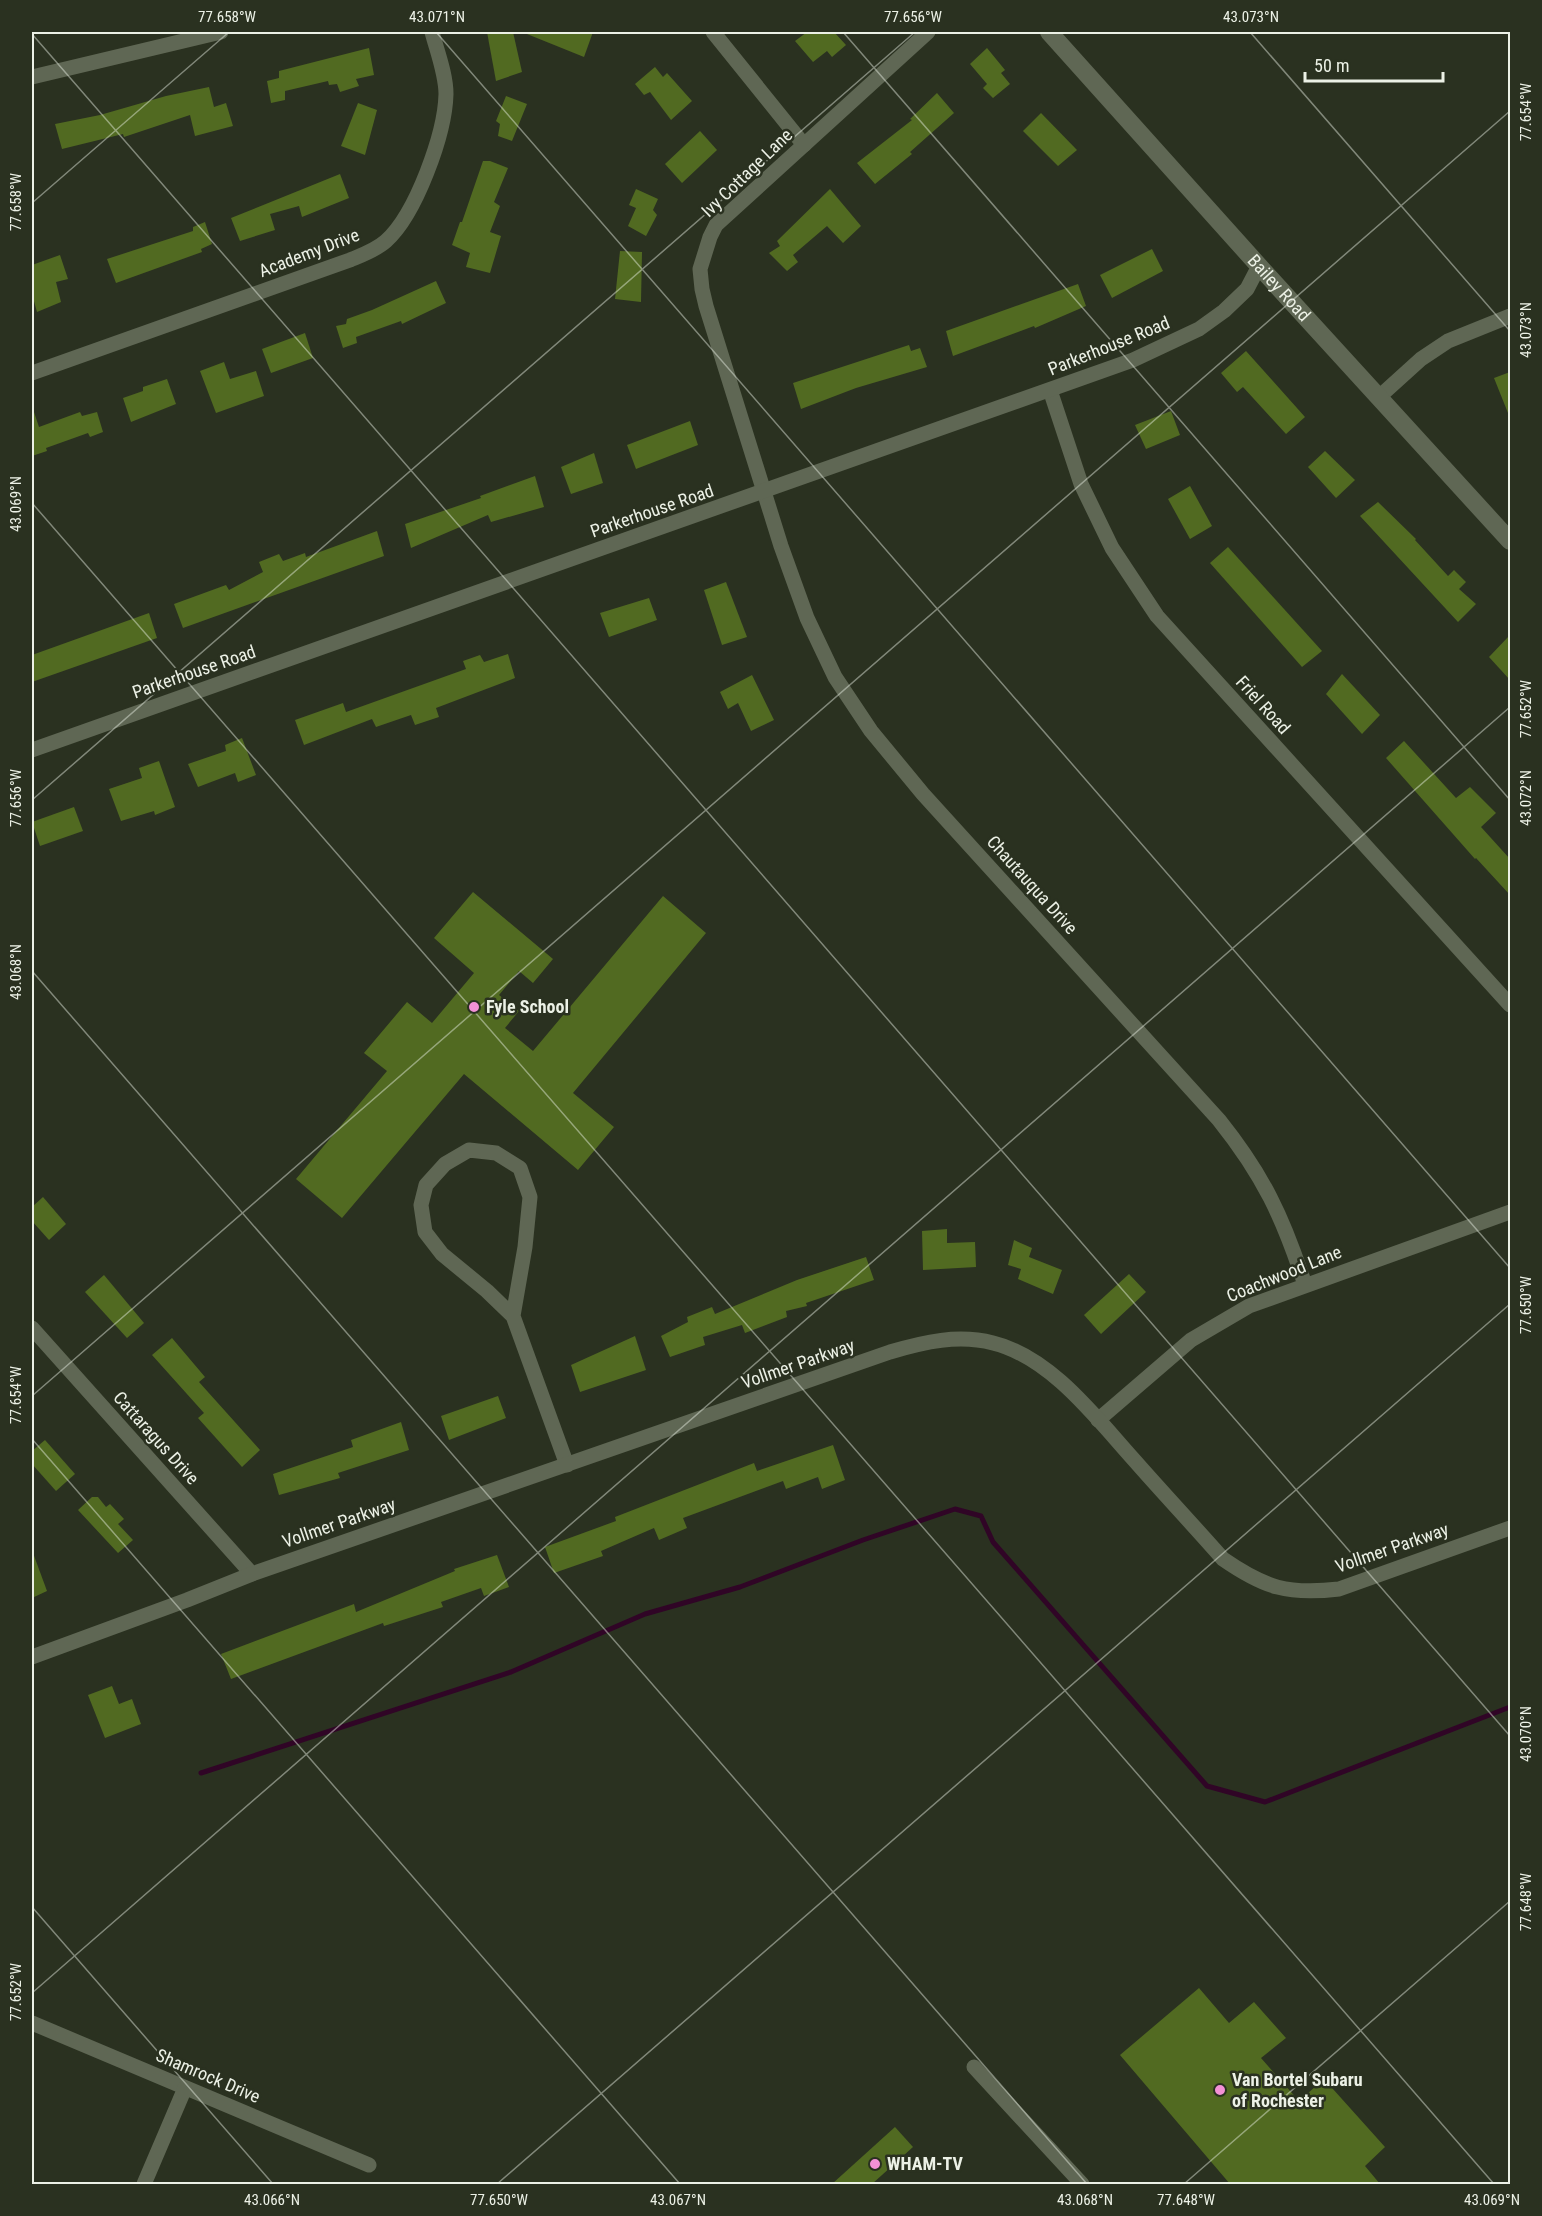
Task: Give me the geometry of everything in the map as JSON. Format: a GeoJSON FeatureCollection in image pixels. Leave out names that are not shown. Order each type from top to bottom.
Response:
{"type":"FeatureCollection","features":[{"type":"Feature","properties":{"kind":"street"},"geometry":{"type":"LineString","coordinates":[[32,77],[221,32]]}},
{"type":"Feature","properties":{"kind":"street","name":"Academy Drive"},"geometry":{"type":"LineString","coordinates":[[32,373],[340,264],[367,253],[385,242],[400,224],[431,163],[443,120],[446,92],[432,32]]}},
{"type":"Feature","properties":{"kind":"street"},"geometry":{"type":"LineString","coordinates":[[713,32],[804,145]]}},
{"type":"Feature","properties":{"kind":"street","name":"Ivy Cottage Lane"},"geometry":{"type":"LineString","coordinates":[[765,492],[706,306],[700,269],[707,246],[716,225],[928,32]]}},
{"type":"Feature","properties":{"kind":"street","name":"Bailey Road"},"geometry":{"type":"LineString","coordinates":[[1049,32],[1510,541]]}},
{"type":"Feature","properties":{"kind":"street","name":"Parkerhouse Road"},"geometry":{"type":"LineString","coordinates":[[32,750],[1133,360],[1199,329],[1224,311],[1247,289],[1259,266]]}},
{"type":"Feature","properties":{"kind":"street"},"geometry":{"type":"LineString","coordinates":[[1379,397],[1421,359],[1448,341],[1510,316]]}},
{"type":"Feature","properties":{"kind":"street","name":"Friel Road"},"geometry":{"type":"LineString","coordinates":[[1050,390],[1086,495],[1112,548],[1157,616],[1510,1005]]}},
{"type":"Feature","properties":{"kind":"street","name":"Chautauqua Drive"},"geometry":{"type":"LineString","coordinates":[[765,492],[807,618],[835,677],[851,703],[923,794],[1225,1128],[1257,1172],[1270,1196],[1288,1234],[1305,1284]]}},
{"type":"Feature","properties":{"kind":"street"},"geometry":{"type":"LineString","coordinates":[[513,1316],[525,1247],[530,1197],[520,1168],[496,1153],[469,1150],[445,1164],[426,1185],[421,1205],[425,1232],[442,1254],[513,1316],[567,1465]]}},
{"type":"Feature","properties":{"kind":"street","name":"Coachwood Lane"},"geometry":{"type":"LineString","coordinates":[[1098,1420],[1191,1340],[1249,1306],[1510,1212]]}},
{"type":"Feature","properties":{"kind":"street","name":"Cattaragus Drive"},"geometry":{"type":"LineString","coordinates":[[32,1328],[252,1574]]}},
{"type":"Feature","properties":{"kind":"street","name":"Vollmer Parkway"},"geometry":{"type":"LineString","coordinates":[[32,1657],[252,1574],[890,1352],[942,1340],[967,1339],[994,1343],[1018,1352],[1043,1367],[1098,1420],[1223,1559],[1260,1581],[1288,1590],[1312,1592],[1338,1588],[1510,1527]]}},
{"type":"Feature","properties":{"kind":"street","name":"Shamrock Drive"},"geometry":{"type":"LineString","coordinates":[[32,2023],[369,2164]]}},
{"type":"Feature","properties":{"kind":"street"},"geometry":{"type":"LineString","coordinates":[[974,2067],[1082,2184]]}},
{"type":"Feature","properties":{"kind":"street"},"geometry":{"type":"LineString","coordinates":[[144,2184],[185,2088]]}},
{"type":"Feature","properties":{"kind":"building"},"geometry":{"type":"Polygon","coordinates":[[[487,32],[513,32],[522,72],[496,81],[487,32]]]}},
{"type":"Feature","properties":{"kind":"building"},"geometry":{"type":"Polygon","coordinates":[[[522,32],[593,32],[584,57],[522,32]]]}},
{"type":"Feature","properties":{"kind":"building"},"geometry":{"type":"Polygon","coordinates":[[[807,32],[834,32],[846,45],[832,57],[827,51],[813,62],[795,41],[807,32]]]}},
{"type":"Feature","properties":{"kind":"building"},"geometry":{"type":"Polygon","coordinates":[[[369,48],[374,75],[356,79],[359,86],[340,92],[337,84],[329,85],[328,81],[285,91],[285,100],[271,103],[267,81],[279,78],[279,71],[369,48]]]}},
{"type":"Feature","properties":{"kind":"building"},"geometry":{"type":"Polygon","coordinates":[[[987,48],[1005,70],[1001,73],[1010,84],[993,98],[983,88],[987,84],[970,64],[987,48]]]}},
{"type":"Feature","properties":{"kind":"building"},"geometry":{"type":"Polygon","coordinates":[[[655,67],[663,77],[667,73],[692,101],[671,120],[650,92],[644,95],[635,84],[655,67]]]}},
{"type":"Feature","properties":{"kind":"building"},"geometry":{"type":"Polygon","coordinates":[[[209,87],[214,107],[226,103],[233,126],[195,136],[190,115],[124,137],[123,134],[62,149],[55,124],[209,87]]]}},
{"type":"Feature","properties":{"kind":"building"},"geometry":{"type":"Polygon","coordinates":[[[937,93],[954,113],[910,152],[912,154],[875,184],[857,163],[912,120],[910,119],[937,93]]]}},
{"type":"Feature","properties":{"kind":"building"},"geometry":{"type":"Polygon","coordinates":[[[506,96],[527,104],[512,141],[498,136],[500,124],[496,121],[506,96]]]}},
{"type":"Feature","properties":{"kind":"building"},"geometry":{"type":"Polygon","coordinates":[[[358,103],[377,110],[365,155],[341,146],[358,103]]]}},
{"type":"Feature","properties":{"kind":"building"},"geometry":{"type":"Polygon","coordinates":[[[1041,113],[1077,150],[1058,166],[1023,131],[1041,113]]]}},
{"type":"Feature","properties":{"kind":"building"},"geometry":{"type":"Polygon","coordinates":[[[700,131],[717,150],[682,183],[665,164],[700,131]]]}},
{"type":"Feature","properties":{"kind":"building"},"geometry":{"type":"Polygon","coordinates":[[[483,161],[490,161],[508,168],[494,202],[500,206],[490,232],[501,236],[490,273],[466,267],[470,253],[452,245],[483,161]]]}},
{"type":"Feature","properties":{"kind":"building"},"geometry":{"type":"Polygon","coordinates":[[[340,174],[349,198],[302,217],[299,206],[270,214],[275,230],[240,241],[231,218],[340,174]]]}},
{"type":"Feature","properties":{"kind":"building"},"geometry":{"type":"Polygon","coordinates":[[[636,189],[658,199],[653,210],[657,215],[646,236],[628,226],[636,208],[629,205],[636,189]]]}},
{"type":"Feature","properties":{"kind":"building"},"geometry":{"type":"Polygon","coordinates":[[[830,189],[861,226],[843,243],[827,226],[793,255],[798,262],[787,271],[769,253],[780,246],[777,241],[830,189]]]}},
{"type":"Feature","properties":{"kind":"building"},"geometry":{"type":"Polygon","coordinates":[[[205,222],[212,244],[201,249],[202,252],[116,283],[107,259],[193,231],[193,227],[205,222]]]}},
{"type":"Feature","properties":{"kind":"building"},"geometry":{"type":"Polygon","coordinates":[[[1152,249],[1163,271],[1112,298],[1100,275],[1152,249]]]}},
{"type":"Feature","properties":{"kind":"building"},"geometry":{"type":"Polygon","coordinates":[[[620,251],[642,252],[641,302],[615,299],[620,251]]]}},
{"type":"Feature","properties":{"kind":"building"},"geometry":{"type":"Polygon","coordinates":[[[60,255],[68,279],[56,282],[61,302],[37,312],[32,294],[32,265],[60,255]]]}},
{"type":"Feature","properties":{"kind":"building"},"geometry":{"type":"Polygon","coordinates":[[[436,281],[446,303],[402,324],[401,321],[356,337],[357,343],[343,348],[336,326],[346,324],[347,319],[436,281]]]}},
{"type":"Feature","properties":{"kind":"building"},"geometry":{"type":"Polygon","coordinates":[[[1078,284],[1086,306],[1035,328],[1034,326],[953,356],[946,331],[1078,284]]]}},
{"type":"Feature","properties":{"kind":"building"},"geometry":{"type":"Polygon","coordinates":[[[305,333],[313,358],[271,373],[262,349],[305,333]]]}},
{"type":"Feature","properties":{"kind":"building"},"geometry":{"type":"Polygon","coordinates":[[[909,345],[911,351],[920,348],[927,367],[856,388],[801,409],[793,383],[909,345]]]}},
{"type":"Feature","properties":{"kind":"building"},"geometry":{"type":"Polygon","coordinates":[[[1246,351],[1305,417],[1286,434],[1243,387],[1237,392],[1221,373],[1246,351]]]}},
{"type":"Feature","properties":{"kind":"building"},"geometry":{"type":"Polygon","coordinates":[[[224,362],[230,379],[256,371],[264,396],[216,413],[200,371],[224,362]]]}},
{"type":"Feature","properties":{"kind":"building"},"geometry":{"type":"Polygon","coordinates":[[[1510,372],[1510,418],[1494,378],[1510,372]]]}},
{"type":"Feature","properties":{"kind":"building"},"geometry":{"type":"Polygon","coordinates":[[[167,379],[176,404],[131,422],[123,398],[143,391],[143,387],[167,379]]]}},
{"type":"Feature","properties":{"kind":"building"},"geometry":{"type":"Polygon","coordinates":[[[1171,411],[1180,435],[1146,449],[1135,425],[1171,411]]]}},
{"type":"Feature","properties":{"kind":"building"},"geometry":{"type":"Polygon","coordinates":[[[34,412],[39,427],[80,412],[82,416],[97,412],[103,432],[90,437],[88,433],[46,448],[47,451],[32,456],[32,413],[34,412]]]}},
{"type":"Feature","properties":{"kind":"building"},"geometry":{"type":"Polygon","coordinates":[[[690,421],[698,445],[636,469],[627,445],[690,421]]]}},
{"type":"Feature","properties":{"kind":"building"},"geometry":{"type":"Polygon","coordinates":[[[1325,451],[1355,480],[1336,498],[1308,467],[1325,451]]]}},
{"type":"Feature","properties":{"kind":"building"},"geometry":{"type":"Polygon","coordinates":[[[594,453],[603,483],[571,494],[561,467],[594,453]]]}},
{"type":"Feature","properties":{"kind":"building"},"geometry":{"type":"Polygon","coordinates":[[[535,476],[544,507],[491,522],[488,515],[411,548],[405,524],[481,498],[480,496],[535,476]]]}},
{"type":"Feature","properties":{"kind":"building"},"geometry":{"type":"Polygon","coordinates":[[[1190,486],[1212,526],[1190,539],[1168,499],[1190,486]]]}},
{"type":"Feature","properties":{"kind":"building"},"geometry":{"type":"Polygon","coordinates":[[[1378,502],[1416,539],[1448,576],[1454,570],[1466,582],[1459,589],[1476,604],[1458,622],[1360,516],[1378,502]]]}},
{"type":"Feature","properties":{"kind":"building"},"geometry":{"type":"Polygon","coordinates":[[[377,531],[384,556],[183,628],[174,604],[226,585],[229,590],[263,572],[259,562],[279,554],[283,561],[305,553],[306,557],[377,531]]]}},
{"type":"Feature","properties":{"kind":"building"},"geometry":{"type":"Polygon","coordinates":[[[1228,547],[1322,651],[1302,667],[1210,563],[1228,547]]]}},
{"type":"Feature","properties":{"kind":"building"},"geometry":{"type":"Polygon","coordinates":[[[726,582],[747,637],[722,645],[704,590],[726,582]]]}},
{"type":"Feature","properties":{"kind":"building"},"geometry":{"type":"Polygon","coordinates":[[[649,598],[657,620],[609,637],[600,613],[649,598]]]}},
{"type":"Feature","properties":{"kind":"building"},"geometry":{"type":"Polygon","coordinates":[[[149,613],[157,638],[32,682],[32,655],[149,613]]]}},
{"type":"Feature","properties":{"kind":"building"},"geometry":{"type":"Polygon","coordinates":[[[1510,635],[1510,680],[1489,657],[1510,635]]]}},
{"type":"Feature","properties":{"kind":"building"},"geometry":{"type":"Polygon","coordinates":[[[508,654],[515,678],[436,708],[439,717],[415,725],[411,715],[376,727],[372,719],[304,745],[295,720],[343,703],[346,712],[466,669],[463,661],[480,655],[484,662],[508,654]]]}},
{"type":"Feature","properties":{"kind":"building"},"geometry":{"type":"Polygon","coordinates":[[[1342,674],[1380,715],[1362,734],[1326,694],[1342,674]]]}},
{"type":"Feature","properties":{"kind":"building"},"geometry":{"type":"Polygon","coordinates":[[[752,675],[774,720],[751,731],[738,703],[728,709],[720,692],[752,675]]]}},
{"type":"Feature","properties":{"kind":"building"},"geometry":{"type":"Polygon","coordinates":[[[242,738],[256,775],[238,782],[235,773],[198,787],[188,764],[226,751],[225,745],[242,738]]]}},
{"type":"Feature","properties":{"kind":"building"},"geometry":{"type":"Polygon","coordinates":[[[1404,741],[1456,798],[1470,787],[1496,813],[1481,827],[1510,859],[1510,895],[1386,758],[1404,741]]]}},
{"type":"Feature","properties":{"kind":"building"},"geometry":{"type":"Polygon","coordinates":[[[159,761],[175,807],[155,815],[154,811],[121,821],[109,789],[142,778],[139,768],[159,761]]]}},
{"type":"Feature","properties":{"kind":"building"},"geometry":{"type":"Polygon","coordinates":[[[74,807],[83,831],[40,846],[32,822],[74,807]]]}},
{"type":"Feature","properties":{"kind":"building"},"geometry":{"type":"Polygon","coordinates":[[[473,892],[553,959],[533,983],[519,971],[499,995],[519,1011],[505,1028],[533,1051],[663,896],[706,933],[573,1093],[614,1127],[578,1170],[464,1074],[342,1218],[296,1179],[387,1071],[364,1053],[407,1002],[432,1023],[474,973],[434,938],[473,892]]]}},
{"type":"Feature","properties":{"kind":"building"},"geometry":{"type":"Polygon","coordinates":[[[43,1197],[66,1224],[49,1240],[32,1221],[32,1207],[43,1197]]]}},
{"type":"Feature","properties":{"kind":"building"},"geometry":{"type":"Polygon","coordinates":[[[947,1229],[947,1243],[975,1242],[976,1267],[923,1270],[922,1231],[947,1229]]]}},
{"type":"Feature","properties":{"kind":"building"},"geometry":{"type":"Polygon","coordinates":[[[1014,1240],[1032,1248],[1029,1257],[1062,1270],[1053,1294],[1018,1279],[1021,1269],[1008,1265],[1014,1240]]]}},
{"type":"Feature","properties":{"kind":"building"},"geometry":{"type":"Polygon","coordinates":[[[866,1257],[874,1280],[806,1303],[807,1306],[786,1311],[787,1317],[745,1333],[742,1325],[703,1337],[705,1345],[670,1357],[661,1336],[688,1322],[687,1317],[712,1307],[715,1314],[797,1280],[866,1257]]]}},
{"type":"Feature","properties":{"kind":"building"},"geometry":{"type":"Polygon","coordinates":[[[1129,1274],[1146,1292],[1101,1334],[1084,1315],[1129,1274]]]}},
{"type":"Feature","properties":{"kind":"building"},"geometry":{"type":"Polygon","coordinates":[[[104,1275],[144,1323],[127,1338],[85,1292],[104,1275]]]}},
{"type":"Feature","properties":{"kind":"building"},"geometry":{"type":"Polygon","coordinates":[[[635,1336],[646,1370],[580,1392],[571,1365],[635,1336]]]}},
{"type":"Feature","properties":{"kind":"building"},"geometry":{"type":"Polygon","coordinates":[[[172,1338],[205,1377],[199,1382],[260,1450],[242,1467],[198,1418],[204,1413],[152,1355],[172,1338]]]}},
{"type":"Feature","properties":{"kind":"building"},"geometry":{"type":"Polygon","coordinates":[[[498,1396],[506,1418],[449,1440],[441,1416],[498,1396]]]}},
{"type":"Feature","properties":{"kind":"building"},"geometry":{"type":"Polygon","coordinates":[[[401,1422],[409,1450],[338,1473],[340,1478],[279,1495],[273,1474],[353,1447],[351,1440],[401,1422]]]}},
{"type":"Feature","properties":{"kind":"building"},"geometry":{"type":"Polygon","coordinates":[[[45,1440],[75,1474],[56,1491],[32,1464],[32,1451],[45,1440]]]}},
{"type":"Feature","properties":{"kind":"building"},"geometry":{"type":"Polygon","coordinates":[[[833,1445],[845,1480],[822,1489],[818,1477],[786,1489],[783,1481],[683,1518],[687,1528],[659,1540],[654,1528],[601,1551],[603,1556],[554,1573],[545,1547],[616,1521],[615,1517],[754,1463],[757,1471],[833,1445]]]}},
{"type":"Feature","properties":{"kind":"building"},"geometry":{"type":"Polygon","coordinates":[[[92,1497],[98,1497],[106,1507],[110,1504],[124,1519],[118,1524],[133,1540],[118,1553],[78,1510],[92,1497]]]}},
{"type":"Feature","properties":{"kind":"building"},"geometry":{"type":"Polygon","coordinates":[[[32,1553],[47,1591],[32,1598],[32,1553]]]}},
{"type":"Feature","properties":{"kind":"building"},"geometry":{"type":"Polygon","coordinates":[[[497,1555],[509,1587],[484,1596],[481,1588],[441,1602],[443,1607],[384,1626],[383,1623],[231,1679],[221,1654],[354,1604],[356,1612],[455,1571],[454,1569],[497,1555]]]}},
{"type":"Feature","properties":{"kind":"building"},"geometry":{"type":"Polygon","coordinates":[[[112,1686],[119,1704],[132,1699],[141,1724],[105,1738],[88,1695],[112,1686]]]}},
{"type":"Feature","properties":{"kind":"building","name":"Van Bortel Subaru of Rochester"},"geometry":{"type":"Polygon","coordinates":[[[1199,1988],[1229,2023],[1254,2002],[1286,2038],[1261,2058],[1299,2101],[1324,2079],[1385,2147],[1365,2166],[1380,2184],[1230,2184],[1120,2055],[1199,1988]]]}},
{"type":"Feature","properties":{"kind":"building","name":"WHAM-TV"},"geometry":{"type":"Polygon","coordinates":[[[895,2127],[913,2147],[872,2184],[832,2184],[895,2127]]]}},
{"type":"Feature","properties":{"kind":"waterway"},"geometry":{"type":"LineString","coordinates":[[201,1773],[511,1672],[645,1614],[740,1587],[863,1540],[955,1509],[981,1516],[993,1542],[1207,1786],[1265,1802],[1510,1707]]}},
{"type":"Feature","properties":{"kind":"place","name":"Fyle School"},"geometry":{"type":"Point","coordinates":[474,1007]}},
{"type":"Feature","properties":{"kind":"place","name":"Van Bortel Subaru of Rochester"},"geometry":{"type":"Point","coordinates":[1220,2090]}},
{"type":"Feature","properties":{"kind":"place","name":"WHAM-TV"},"geometry":{"type":"Point","coordinates":[875,2164]}}]}
